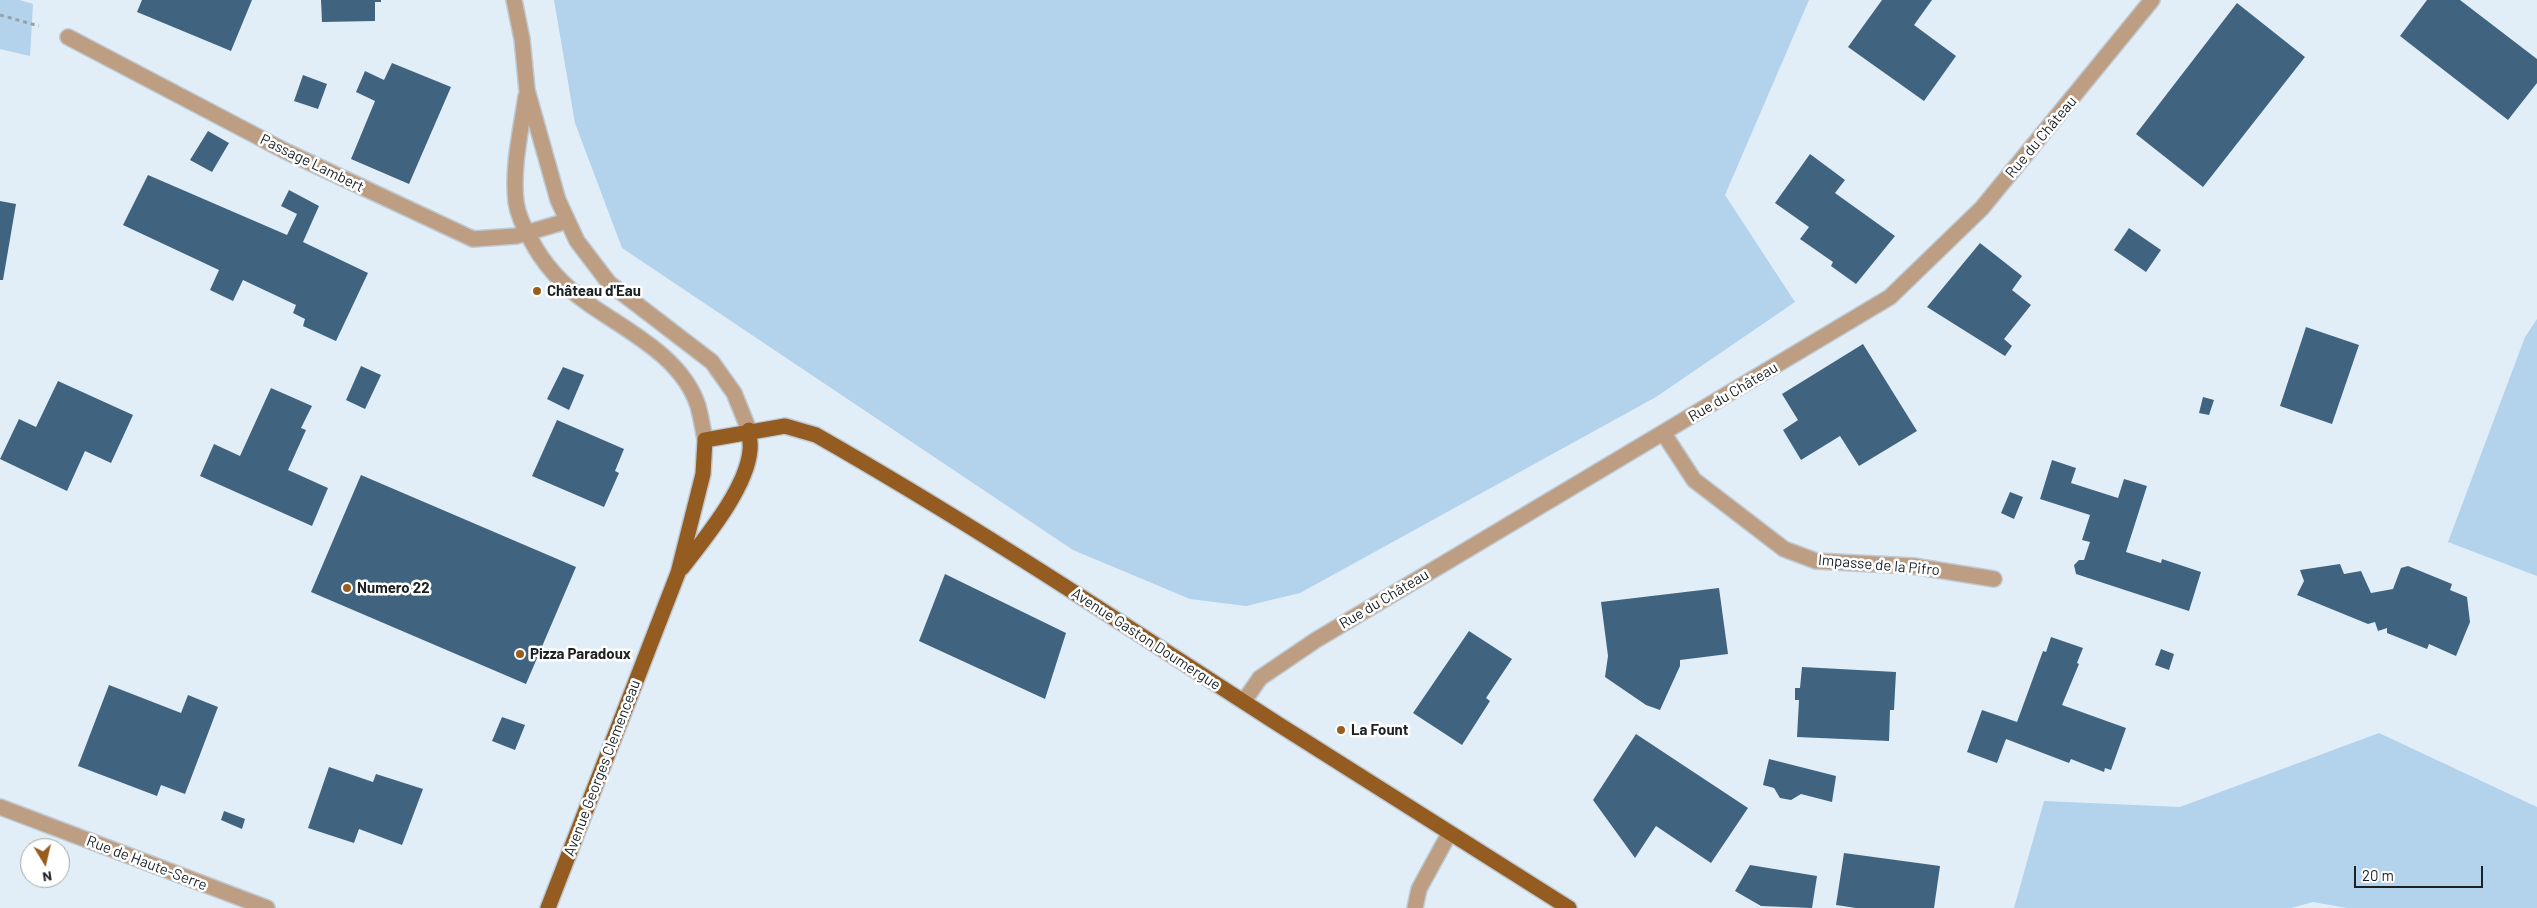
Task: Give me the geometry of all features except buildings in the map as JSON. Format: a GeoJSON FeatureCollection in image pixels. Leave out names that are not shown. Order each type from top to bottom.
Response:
{"type":"FeatureCollection","features":[{"type":"Feature","properties":{"kind":"main road","name":"Avenue Gaston Doumergue"},"geometry":{"type":"LineString","coordinates":[[705,440],[749,430],[785,426],[816,435],[1069,589],[1449,834],[1569,908]]}},
{"type":"Feature","properties":{"kind":"main road","name":"Avenue Georges Clemenceau"},"geometry":{"type":"LineString","coordinates":[[678,573],[719,520],[747,468],[750,449],[749,430]]}},
{"type":"Feature","properties":{"kind":"main road","name":"Avenue Georges Clemenceau"},"geometry":{"type":"LineString","coordinates":[[548,908],[678,573],[703,474],[705,440]]}},
{"type":"Feature","properties":{"kind":"street"},"geometry":{"type":"LineString","coordinates":[[514,0],[522,39],[527,90],[548,169],[567,221],[589,260],[609,283],[712,362],[734,393],[749,430]]}},
{"type":"Feature","properties":{"kind":"street","name":"Rue du Château"},"geometry":{"type":"LineString","coordinates":[[1244,701],[1260,678],[1316,640],[1664,434],[1890,297],[1982,208],[2152,0]]}},
{"type":"Feature","properties":{"kind":"street","name":"Passage Lambert"},"geometry":{"type":"LineString","coordinates":[[68,37],[285,151],[473,239],[498,239],[527,233],[567,221]]}},
{"type":"Feature","properties":{"kind":"street"},"geometry":{"type":"LineString","coordinates":[[527,90],[515,183],[520,219],[536,251],[566,285],[586,302],[651,345],[667,360],[678,373],[698,405],[705,440]]}},
{"type":"Feature","properties":{"kind":"street","name":"Impasse de la Pifro"},"geometry":{"type":"LineString","coordinates":[[1664,434],[1694,480],[1784,549],[1816,561],[1913,566],[1994,579]]}},
{"type":"Feature","properties":{"kind":"street","name":"Rue de Haute-Serre"},"geometry":{"type":"LineString","coordinates":[[0,807],[267,908]]}},
{"type":"Feature","properties":{"kind":"street"},"geometry":{"type":"LineString","coordinates":[[1415,908],[1419,889],[1449,834]]}},
{"type":"Feature","properties":{"kind":"path"},"geometry":{"type":"LineString","coordinates":[[0,15],[68,37]]}},
{"type":"Feature","properties":{"kind":"shaded area"},"geometry":{"type":"Polygon","coordinates":[[[0,0],[20,0],[33,4],[30,56],[0,49],[0,0]]]}},
{"type":"Feature","properties":{"kind":"shaded area"},"geometry":{"type":"Polygon","coordinates":[[[554,0],[1809,0],[1725,195],[1795,302],[1656,397],[1300,593],[1246,606],[1190,599],[1073,550],[622,248],[575,123],[554,0]]]}},
{"type":"Feature","properties":{"kind":"shaded area"},"geometry":{"type":"Polygon","coordinates":[[[2537,319],[2537,576],[2448,542],[2525,337],[2537,319]]]}},
{"type":"Feature","properties":{"kind":"shaded area"},"geometry":{"type":"Polygon","coordinates":[[[2379,733],[2537,807],[2537,908],[2347,908],[2313,902],[2291,908],[2014,908],[2044,801],[2180,807],[2379,733]]]}},
{"type":"Feature","properties":{"kind":"place","name":"Château d'Eau"},"geometry":{"type":"Point","coordinates":[537,291]}},
{"type":"Feature","properties":{"kind":"place","name":"Numero 22"},"geometry":{"type":"Point","coordinates":[347,588]}},
{"type":"Feature","properties":{"kind":"place","name":"Pizza Paradoux"},"geometry":{"type":"Point","coordinates":[520,654]}},
{"type":"Feature","properties":{"kind":"place","name":"La Fount"},"geometry":{"type":"Point","coordinates":[1341,730]}}]}
